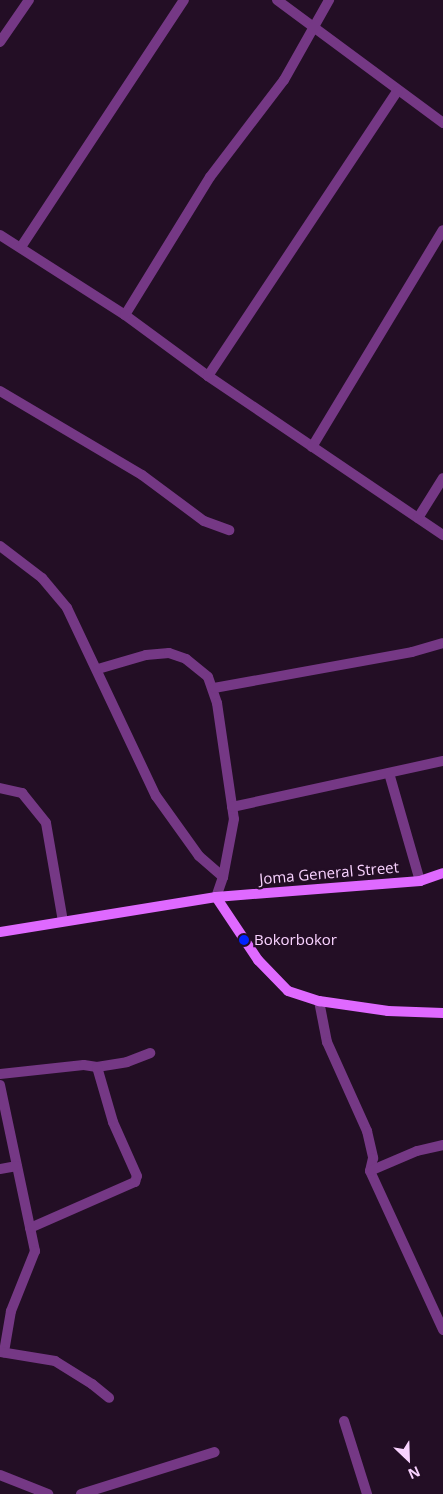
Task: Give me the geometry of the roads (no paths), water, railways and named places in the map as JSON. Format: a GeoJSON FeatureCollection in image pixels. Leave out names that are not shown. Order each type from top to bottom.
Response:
{"type":"FeatureCollection","features":[{"type":"Feature","properties":{"kind":"street"},"geometry":{"type":"LineString","coordinates":[[0,42],[29,0]]}},
{"type":"Feature","properties":{"kind":"street"},"geometry":{"type":"LineString","coordinates":[[21,247],[184,0]]}},
{"type":"Feature","properties":{"kind":"street"},"geometry":{"type":"LineString","coordinates":[[276,0],[443,123]]}},
{"type":"Feature","properties":{"kind":"street"},"geometry":{"type":"LineString","coordinates":[[124,315],[210,178],[284,80],[328,0]]}},
{"type":"Feature","properties":{"kind":"street"},"geometry":{"type":"LineString","coordinates":[[208,376],[397,90]]}},
{"type":"Feature","properties":{"kind":"street"},"geometry":{"type":"LineString","coordinates":[[312,447],[443,230]]}},
{"type":"Feature","properties":{"kind":"street"},"geometry":{"type":"LineString","coordinates":[[0,235],[124,315],[208,376],[443,534]]}},
{"type":"Feature","properties":{"kind":"street"},"geometry":{"type":"LineString","coordinates":[[0,391],[142,474],[204,521],[230,530]]}},
{"type":"Feature","properties":{"kind":"street"},"geometry":{"type":"LineString","coordinates":[[418,518],[443,478]]}},
{"type":"Feature","properties":{"kind":"street"},"geometry":{"type":"LineString","coordinates":[[0,546],[42,578],[68,608],[156,796],[199,856],[223,877]]}},
{"type":"Feature","properties":{"kind":"street"},"geometry":{"type":"LineString","coordinates":[[214,688],[412,652],[443,643]]}},
{"type":"Feature","properties":{"kind":"street"},"geometry":{"type":"LineString","coordinates":[[98,669],[146,655],[169,654],[198,666],[214,688],[234,827],[223,877],[216,897],[272,977],[288,991],[319,1000],[388,1011],[443,1013]]}},
{"type":"Feature","properties":{"kind":"street"},"geometry":{"type":"LineString","coordinates":[[232,807],[443,761]]}},
{"type":"Feature","properties":{"kind":"street"},"geometry":{"type":"LineString","coordinates":[[389,773],[420,881]]}},
{"type":"Feature","properties":{"kind":"street"},"geometry":{"type":"LineString","coordinates":[[0,788],[22,793],[46,823],[63,921]]}},
{"type":"Feature","properties":{"kind":"street","name":"Joma General Street"},"geometry":{"type":"LineString","coordinates":[[0,932],[216,897],[420,881],[443,873]]}},
{"type":"Feature","properties":{"kind":"street"},"geometry":{"type":"LineString","coordinates":[[319,1000],[327,1042],[367,1131],[373,1158],[370,1171],[443,1330]]}},
{"type":"Feature","properties":{"kind":"street"},"geometry":{"type":"LineString","coordinates":[[0,1074],[84,1065],[97,1067],[127,1062],[150,1053]]}},
{"type":"Feature","properties":{"kind":"street"},"geometry":{"type":"LineString","coordinates":[[30,1228],[135,1182],[137,1176],[113,1122],[97,1067]]}},
{"type":"Feature","properties":{"kind":"street"},"geometry":{"type":"LineString","coordinates":[[0,1085],[35,1251],[33,1262],[11,1310],[2,1352],[55,1361],[92,1384],[109,1398]]}},
{"type":"Feature","properties":{"kind":"street"},"geometry":{"type":"LineString","coordinates":[[370,1171],[417,1150],[443,1146]]}},
{"type":"Feature","properties":{"kind":"street"},"geometry":{"type":"LineString","coordinates":[[0,1169],[16,1166]]}},
{"type":"Feature","properties":{"kind":"street"},"geometry":{"type":"LineString","coordinates":[[344,1421],[367,1494]]}},
{"type":"Feature","properties":{"kind":"street"},"geometry":{"type":"LineString","coordinates":[[81,1494],[214,1452]]}},
{"type":"Feature","properties":{"kind":"street"},"geometry":{"type":"LineString","coordinates":[[0,1475],[48,1494]]}},
{"type":"Feature","properties":{"kind":"place","name":"Bokorbokor"},"geometry":{"type":"Point","coordinates":[244,940]}}]}
